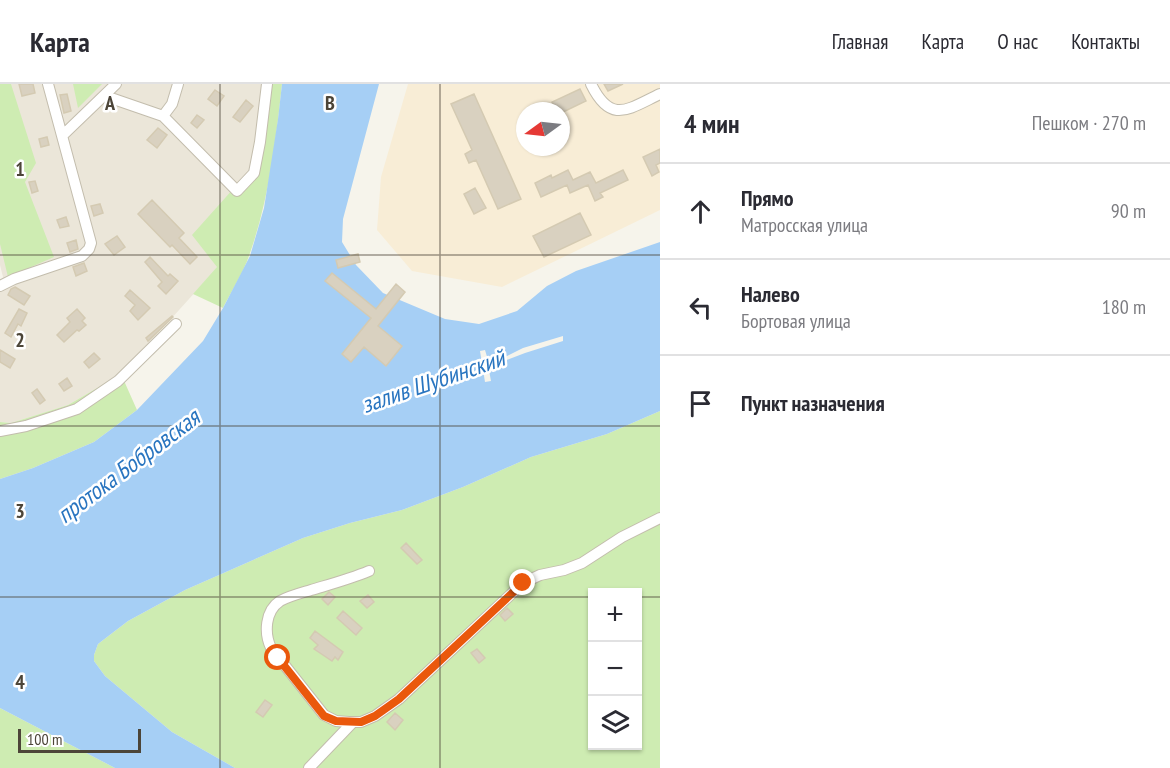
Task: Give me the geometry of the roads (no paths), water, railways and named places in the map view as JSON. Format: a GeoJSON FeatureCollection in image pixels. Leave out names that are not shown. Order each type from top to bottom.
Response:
{"type":"FeatureCollection","features":[{"type":"Feature","properties":{"kind":"street"},"geometry":{"type":"LineString","coordinates":[[0,286],[82,256],[91,243],[48,84]]}},
{"type":"Feature","properties":{"kind":"street"},"geometry":{"type":"LineString","coordinates":[[63,135],[116,84]]}},
{"type":"Feature","properties":{"kind":"street"},"geometry":{"type":"LineString","coordinates":[[162,117],[172,104],[178,84]]}},
{"type":"Feature","properties":{"kind":"street"},"geometry":{"type":"LineString","coordinates":[[105,96],[162,117],[192,144],[237,191],[254,173],[267,84]]}},
{"type":"Feature","properties":{"kind":"street"},"geometry":{"type":"LineString","coordinates":[[591,84],[599,100],[617,110],[625,110],[660,94]]}},
{"type":"Feature","properties":{"kind":"street"},"geometry":{"type":"LineString","coordinates":[[0,431],[26,426],[77,409],[118,381],[176,324]]}},
{"type":"Feature","properties":{"kind":"street"},"geometry":{"type":"LineString","coordinates":[[369,571],[279,602],[271,610],[266,628],[267,640],[271,648],[324,716],[336,721],[357,722],[375,716],[399,699],[523,583],[540,575],[582,563],[622,537],[660,518]]}},
{"type":"Feature","properties":{"kind":"street"},"geometry":{"type":"LineString","coordinates":[[309,768],[357,722]]}},
{"type":"Feature","properties":{"kind":"water"},"geometry":{"type":"Polygon","coordinates":[[[282,84],[379,84],[343,219],[342,242],[356,265],[383,293],[445,319],[479,324],[517,311],[547,286],[576,271],[660,242],[660,411],[607,434],[531,457],[463,487],[402,510],[303,538],[185,590],[128,621],[98,644],[94,661],[105,676],[172,732],[235,768],[115,768],[0,708],[0,479],[33,468],[94,442],[137,410],[203,341],[250,256],[264,208],[282,84]]]}},
{"type":"Feature","properties":{"kind":"water label","name":"залив Шубинский"},"geometry":{"type":"Point","coordinates":[433,381]}},
{"type":"Feature","properties":{"kind":"water label","name":"протока Бобровская"},"geometry":{"type":"Point","coordinates":[128,466]}}]}
